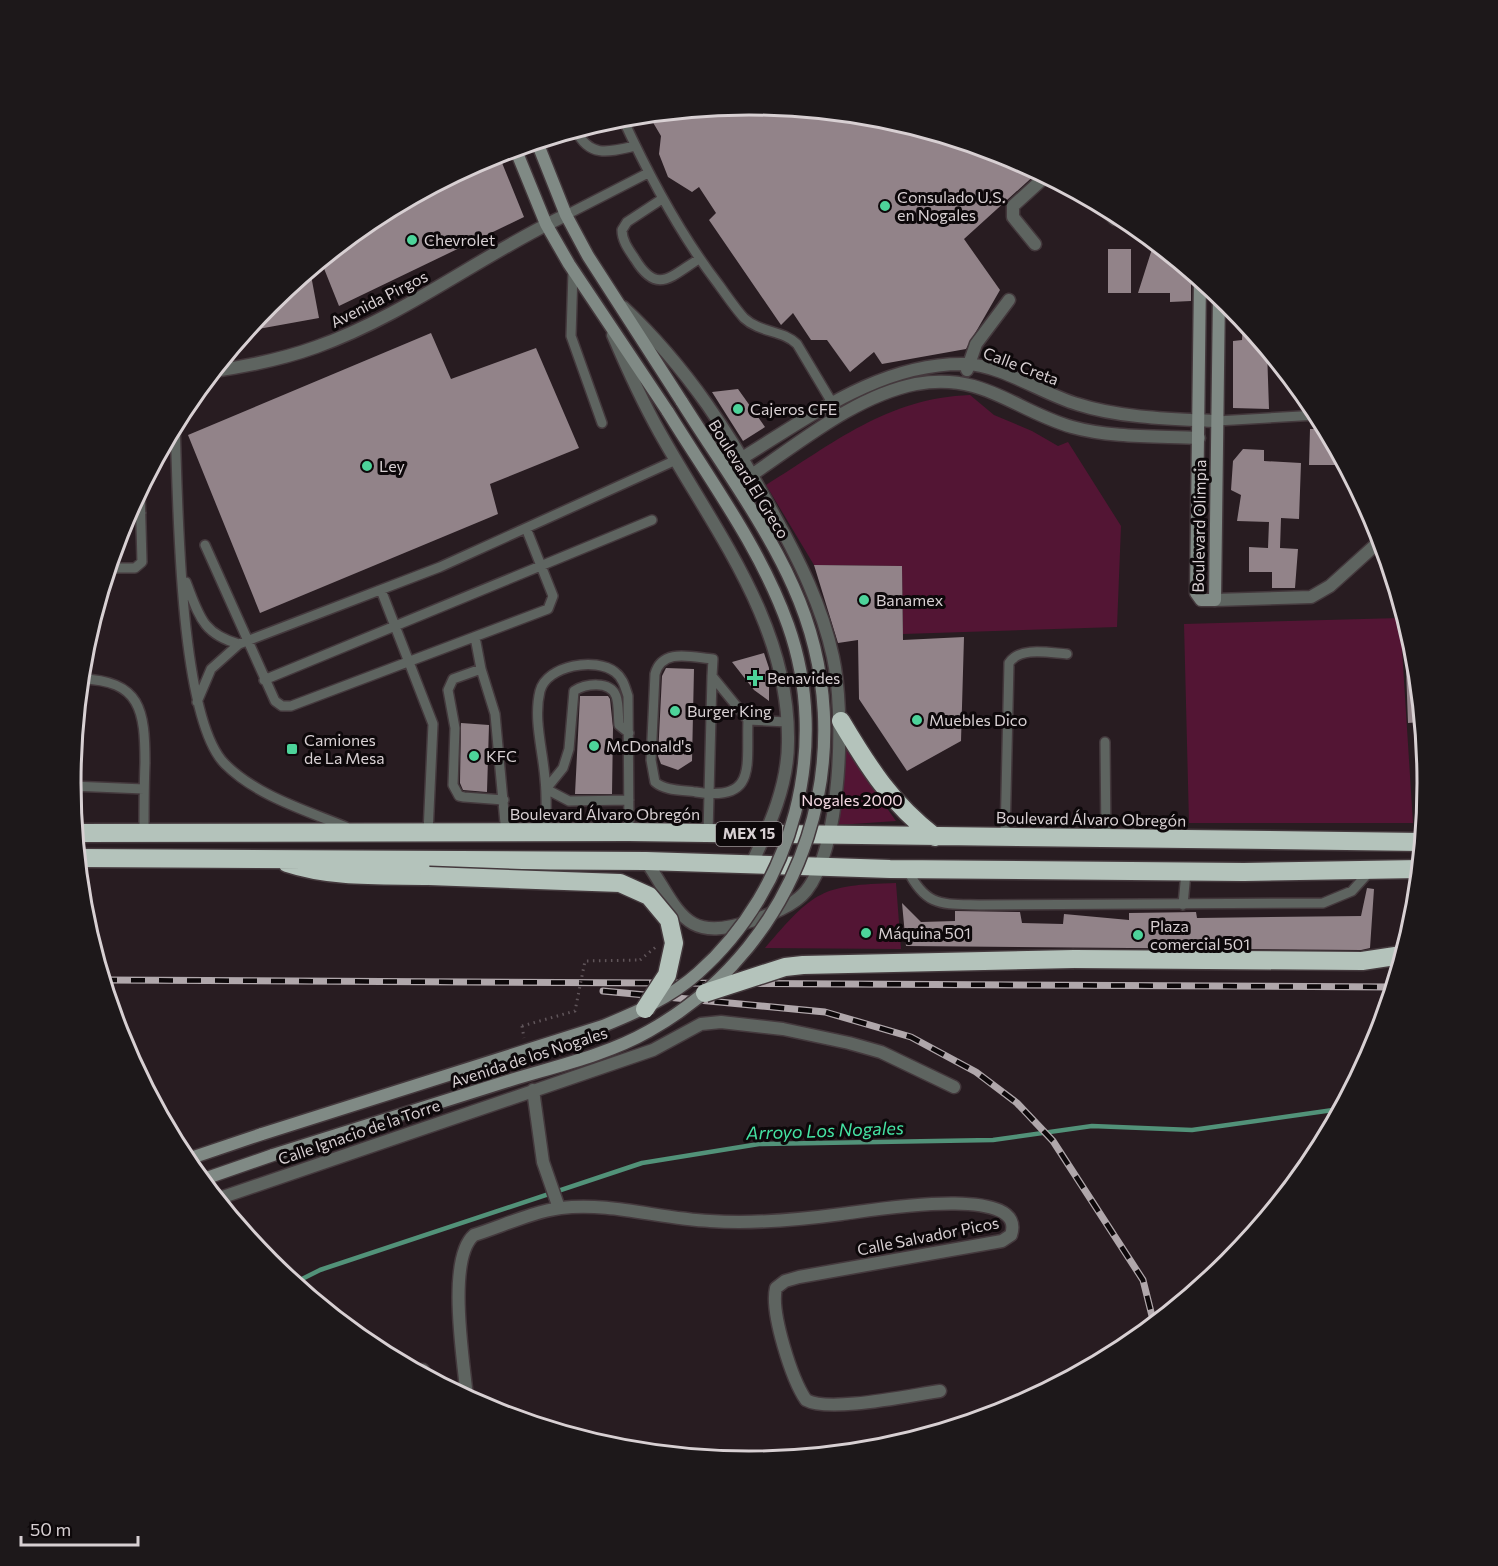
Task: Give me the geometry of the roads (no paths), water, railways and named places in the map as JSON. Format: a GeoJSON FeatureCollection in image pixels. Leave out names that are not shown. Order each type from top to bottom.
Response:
{"type":"FeatureCollection","features":[{"type":"Feature","properties":{"kind":"highway"},"geometry":{"type":"LineString","coordinates":[[841,721],[884,790],[907,815],[935,837]]}},
{"type":"Feature","properties":{"kind":"highway","name":"Boulevard Álvaro Obregón"},"geometry":{"type":"LineString","coordinates":[[83,833],[546,834],[629,832],[1414,842]]}},
{"type":"Feature","properties":{"kind":"highway"},"geometry":{"type":"LineString","coordinates":[[271,857],[322,872],[620,883],[649,896],[669,920],[674,943],[667,975],[645,1009]]}},
{"type":"Feature","properties":{"kind":"highway","name":"MEX 15"},"geometry":{"type":"LineString","coordinates":[[86,858],[271,857],[646,861],[907,869],[1186,872],[1411,869]]}},
{"type":"Feature","properties":{"kind":"highway"},"geometry":{"type":"LineString","coordinates":[[705,993],[803,964],[1074,959],[1362,961],[1394,956]]}},
{"type":"Feature","properties":{"kind":"main road","name":"Boulevard El Greco"},"geometry":{"type":"LineString","coordinates":[[540,148],[566,215],[793,586],[807,624],[818,668],[824,712],[822,767],[817,809],[799,865]]}},
{"type":"Feature","properties":{"kind":"main road","name":"Boulevard El Greco"},"geometry":{"type":"LineString","coordinates":[[518,156],[546,224],[573,271],[668,412],[762,568],[788,626],[801,674],[805,765],[799,802],[778,864]]}},
{"type":"Feature","properties":{"kind":"main road","name":"Boulevard Olimpia"},"geometry":{"type":"LineString","coordinates":[[1200,291],[1197,596],[1201,600],[1215,600],[1219,309]]}},
{"type":"Feature","properties":{"kind":"main road","name":"Avenida de los Nogales"},"geometry":{"type":"LineString","coordinates":[[196,1156],[603,1026],[645,1009],[698,973],[729,942],[759,898],[778,864]]}},
{"type":"Feature","properties":{"kind":"main road","name":"Avenida de los Nogales"},"geometry":{"type":"LineString","coordinates":[[210,1177],[619,1045],[647,1032],[705,993],[745,950],[771,916],[799,865]]}},
{"type":"Feature","properties":{"kind":"street"},"geometry":{"type":"LineString","coordinates":[[1035,244],[1013,216],[1013,206],[1039,182]]}},
{"type":"Feature","properties":{"kind":"street","name":"Avenida Pirgos"},"geometry":{"type":"LineString","coordinates":[[225,369],[295,354],[338,338],[423,296],[546,224],[566,215]]}},
{"type":"Feature","properties":{"kind":"street"},"geometry":{"type":"LineString","coordinates":[[616,300],[676,362],[753,474],[796,555],[822,618],[833,658],[841,721],[840,747],[828,835],[820,866],[812,884],[798,899],[765,917],[717,930],[702,929],[686,921],[646,861]]}},
{"type":"Feature","properties":{"kind":"street"},"geometry":{"type":"LineString","coordinates":[[964,382],[976,344],[1009,300]]}},
{"type":"Feature","properties":{"kind":"street"},"geometry":{"type":"LineString","coordinates":[[606,320],[637,391],[759,606],[782,672],[788,744],[775,812],[752,863]]}},
{"type":"Feature","properties":{"kind":"street","name":"Calle Creta"},"geometry":{"type":"LineString","coordinates":[[742,458],[866,386],[901,371],[934,365],[968,364],[1014,378],[1061,399],[1110,411],[1217,421]]}},
{"type":"Feature","properties":{"kind":"street","name":"Calle Creta"},"geometry":{"type":"LineString","coordinates":[[753,474],[840,417],[891,391],[932,382],[964,382],[982,387],[1073,427],[1108,432],[1199,438]]}},
{"type":"Feature","properties":{"kind":"street"},"geometry":{"type":"LineString","coordinates":[[1108,432],[1110,411]]}},
{"type":"Feature","properties":{"kind":"street"},"geometry":{"type":"LineString","coordinates":[[1215,600],[1311,597],[1330,586],[1374,547]]}},
{"type":"Feature","properties":{"kind":"street","name":"Calle Ignacio de la Torre"},"geometry":{"type":"LineString","coordinates":[[224,1196],[653,1050],[701,1024],[721,1022],[783,1029],[849,1043],[881,1052],[954,1087]]}},
{"type":"Feature","properties":{"kind":"street"},"geometry":{"type":"LineString","coordinates":[[466,1388],[458,1305],[462,1257],[466,1242],[474,1236],[559,1208],[543,1162],[532,1090]]}},
{"type":"Feature","properties":{"kind":"street","name":"Calle Salvador Picos"},"geometry":{"type":"LineString","coordinates":[[559,1208],[596,1207],[709,1221],[763,1222],[941,1203],[978,1205],[1005,1211],[1012,1219],[1013,1230],[1008,1238],[1002,1241],[799,1277],[785,1281],[776,1288],[774,1300],[789,1367],[806,1400],[818,1404],[838,1405],[940,1391]]}},
{"type":"Feature","properties":{"kind":"lane"},"geometry":{"type":"LineString","coordinates":[[626,127],[662,199],[699,259],[743,317],[754,326],[792,339],[797,344],[840,417]]}},
{"type":"Feature","properties":{"kind":"lane"},"geometry":{"type":"LineString","coordinates":[[580,137],[583,143],[597,151],[635,146]]}},
{"type":"Feature","properties":{"kind":"lane"},"geometry":{"type":"LineString","coordinates":[[566,215],[648,173]]}},
{"type":"Feature","properties":{"kind":"lane"},"geometry":{"type":"LineString","coordinates":[[662,199],[627,222],[622,230],[624,242],[645,275],[652,279],[663,279],[699,259]]}},
{"type":"Feature","properties":{"kind":"lane"},"geometry":{"type":"LineString","coordinates":[[573,271],[571,336],[602,423]]}},
{"type":"Feature","properties":{"kind":"lane"},"geometry":{"type":"LineString","coordinates":[[1217,421],[1307,417]]}},
{"type":"Feature","properties":{"kind":"lane"},"geometry":{"type":"LineString","coordinates":[[176,440],[187,635],[198,702],[209,743],[223,762],[242,780],[359,833]]}},
{"type":"Feature","properties":{"kind":"lane"},"geometry":{"type":"LineString","coordinates":[[198,702],[211,669],[243,643],[440,567],[676,460]]}},
{"type":"Feature","properties":{"kind":"lane"},"geometry":{"type":"LineString","coordinates":[[116,568],[135,568],[140,565],[141,508]]}},
{"type":"Feature","properties":{"kind":"lane"},"geometry":{"type":"LineString","coordinates":[[264,680],[652,520]]}},
{"type":"Feature","properties":{"kind":"lane"},"geometry":{"type":"LineString","coordinates":[[205,545],[243,643],[278,704],[291,706],[550,607],[553,596],[526,528]]}},
{"type":"Feature","properties":{"kind":"lane"},"geometry":{"type":"LineString","coordinates":[[182,574],[207,628],[220,639],[243,643]]}},
{"type":"Feature","properties":{"kind":"lane"},"geometry":{"type":"LineString","coordinates":[[381,590],[433,724],[428,833]]}},
{"type":"Feature","properties":{"kind":"lane"},"geometry":{"type":"LineString","coordinates":[[475,637],[481,669],[495,714],[506,834]]}},
{"type":"Feature","properties":{"kind":"lane"},"geometry":{"type":"LineString","coordinates":[[1005,838],[1009,663],[1012,659],[1025,653],[1067,654]]}},
{"type":"Feature","properties":{"kind":"lane"},"geometry":{"type":"LineString","coordinates":[[708,834],[709,794],[712,676],[713,658],[666,657],[658,663],[655,674],[651,760],[653,777],[659,785],[709,794],[730,793],[742,784],[746,773],[748,720],[712,676]]}},
{"type":"Feature","properties":{"kind":"lane"},"geometry":{"type":"LineString","coordinates":[[546,834],[546,789],[538,715],[540,692],[546,678],[556,671],[570,667],[601,666],[615,671],[622,679],[628,696],[629,832]]}},
{"type":"Feature","properties":{"kind":"lane"},"geometry":{"type":"LineString","coordinates":[[481,669],[453,679],[448,690],[455,728],[453,785],[459,796],[504,800]]}},
{"type":"Feature","properties":{"kind":"lane"},"geometry":{"type":"LineString","coordinates":[[90,679],[100,679],[119,686],[131,694],[139,705],[145,730],[144,833]]}},
{"type":"Feature","properties":{"kind":"lane"},"geometry":{"type":"LineString","coordinates":[[546,789],[563,768],[569,749],[574,691],[583,686],[598,685],[610,688],[618,699],[619,725],[629,733]]}},
{"type":"Feature","properties":{"kind":"lane"},"geometry":{"type":"LineString","coordinates":[[748,720],[787,722]]}},
{"type":"Feature","properties":{"kind":"lane"},"geometry":{"type":"LineString","coordinates":[[1105,742],[1106,839]]}},
{"type":"Feature","properties":{"kind":"lane"},"geometry":{"type":"LineString","coordinates":[[81,786],[144,789]]}},
{"type":"Feature","properties":{"kind":"lane"},"geometry":{"type":"LineString","coordinates":[[546,789],[569,801],[629,800]]}},
{"type":"Feature","properties":{"kind":"lane"},"geometry":{"type":"LineString","coordinates":[[907,869],[921,893],[941,904],[1183,905],[1323,903],[1352,891],[1371,870]]}},
{"type":"Feature","properties":{"kind":"lane"},"geometry":{"type":"LineString","coordinates":[[1183,905],[1186,872]]}},
{"type":"Feature","properties":{"kind":"waterway","name":"Arroyo Los Nogales"},"geometry":{"type":"LineString","coordinates":[[302,1279],[320,1270],[642,1163],[759,1144],[993,1140],[1092,1126],[1192,1130],[1331,1110]]}},
{"type":"Feature","properties":{"kind":"railway"},"geometry":{"type":"LineString","coordinates":[[111,980],[1385,987]]}},
{"type":"Feature","properties":{"kind":"railway"},"geometry":{"type":"LineString","coordinates":[[603,991],[825,1012],[911,1037],[976,1072],[1017,1103],[1053,1141],[1143,1280],[1152,1316]]}},
{"type":"Feature","properties":{"kind":"place","name":"Consulado U.S. en Nogales"},"geometry":{"type":"Point","coordinates":[885,206]}},
{"type":"Feature","properties":{"kind":"place","name":"Chevrolet"},"geometry":{"type":"Point","coordinates":[412,240]}},
{"type":"Feature","properties":{"kind":"place","name":"Cajeros CFE"},"geometry":{"type":"Point","coordinates":[738,409]}},
{"type":"Feature","properties":{"kind":"place","name":"Ley"},"geometry":{"type":"Point","coordinates":[367,466]}},
{"type":"Feature","properties":{"kind":"place","name":"Banamex"},"geometry":{"type":"Point","coordinates":[864,600]}},
{"type":"Feature","properties":{"kind":"place","name":"Benavides"},"geometry":{"type":"Point","coordinates":[755,678]}},
{"type":"Feature","properties":{"kind":"place","name":"Burger King"},"geometry":{"type":"Point","coordinates":[675,711]}},
{"type":"Feature","properties":{"kind":"place","name":"Muebles Dico"},"geometry":{"type":"Point","coordinates":[917,720]}},
{"type":"Feature","properties":{"kind":"place","name":"McDonald's"},"geometry":{"type":"Point","coordinates":[594,746]}},
{"type":"Feature","properties":{"kind":"place","name":"Camiones de La Mesa"},"geometry":{"type":"Point","coordinates":[292,749]}},
{"type":"Feature","properties":{"kind":"place","name":"KFC"},"geometry":{"type":"Point","coordinates":[474,756]}},
{"type":"Feature","properties":{"kind":"place","name":"Máquina 501"},"geometry":{"type":"Point","coordinates":[866,933]}},
{"type":"Feature","properties":{"kind":"place","name":"Plaza comercial 501"},"geometry":{"type":"Point","coordinates":[1138,935]}},
{"type":"Feature","properties":{"kind":"park label","name":"Nogales 2000"},"geometry":{"type":"Point","coordinates":[852,800]}}]}
